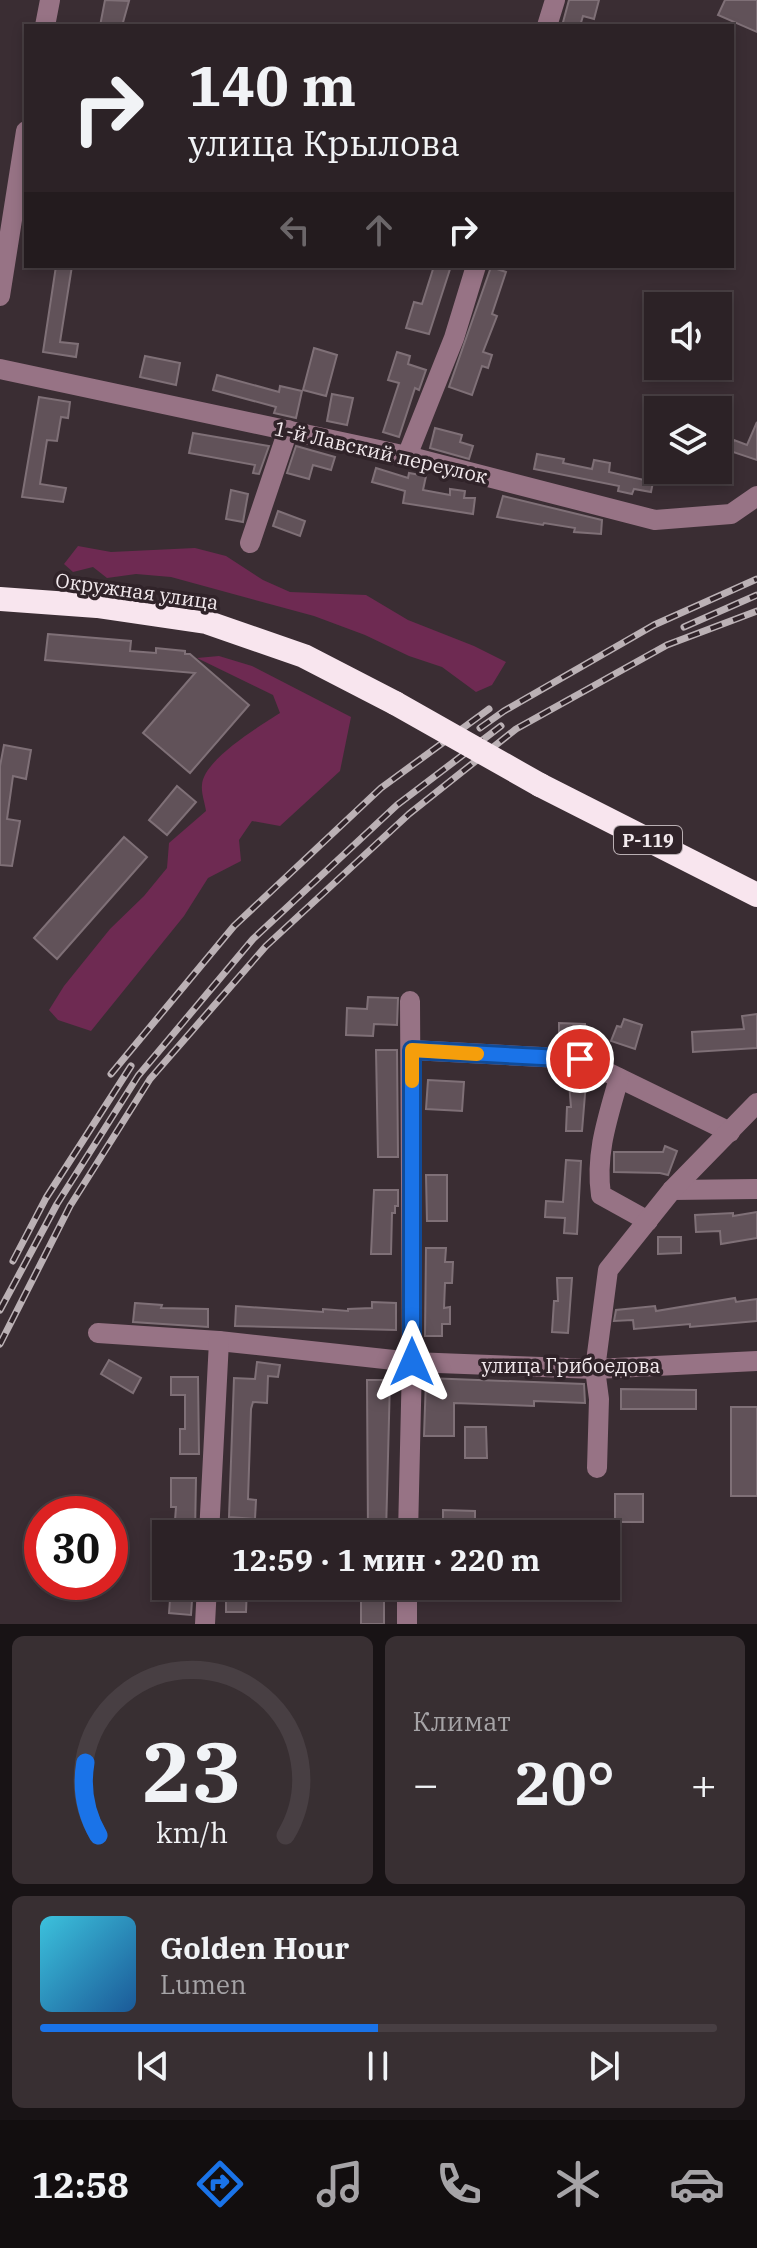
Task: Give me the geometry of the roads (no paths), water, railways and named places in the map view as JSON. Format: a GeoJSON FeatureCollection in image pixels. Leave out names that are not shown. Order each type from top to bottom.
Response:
{"type":"FeatureCollection","features":[{"type":"Feature","properties":{"kind":"highway","name":"Окружная улица"},"geometry":{"type":"LineString","coordinates":[[0,599],[97,606],[206,622],[304,656],[395,703],[540,785],[757,895]]}},
{"type":"Feature","properties":{"kind":"street"},"geometry":{"type":"LineString","coordinates":[[45,24],[50,0]]}},
{"type":"Feature","properties":{"kind":"street"},"geometry":{"type":"LineString","coordinates":[[548,24],[555,0]]}},
{"type":"Feature","properties":{"kind":"street"},"geometry":{"type":"LineString","coordinates":[[0,296],[24,144]]}},
{"type":"Feature","properties":{"kind":"street"},"geometry":{"type":"LineString","coordinates":[[407,456],[454,338],[475,268]]}},
{"type":"Feature","properties":{"kind":"street","name":"1-й Лавский переулок"},"geometry":{"type":"LineString","coordinates":[[0,369],[407,456],[655,520],[731,514],[757,496]]}},
{"type":"Feature","properties":{"kind":"street"},"geometry":{"type":"LineString","coordinates":[[250,543],[288,430]]}},
{"type":"Feature","properties":{"kind":"street"},"geometry":{"type":"LineString","coordinates":[[408,1520],[412,1362],[410,1001]]}},
{"type":"Feature","properties":{"kind":"street"},"geometry":{"type":"LineString","coordinates":[[412,1050],[580,1059],[730,1132]]}},
{"type":"Feature","properties":{"kind":"street"},"geometry":{"type":"LineString","coordinates":[[619,1078],[603,1136],[598,1173],[601,1195],[648,1221]]}},
{"type":"Feature","properties":{"kind":"street"},"geometry":{"type":"LineString","coordinates":[[597,1468],[599,1399],[595,1369],[608,1270],[672,1190],[757,1103]]}},
{"type":"Feature","properties":{"kind":"street"},"geometry":{"type":"LineString","coordinates":[[672,1190],[757,1189]]}},
{"type":"Feature","properties":{"kind":"street","name":"улица Грибоедова"},"geometry":{"type":"LineString","coordinates":[[98,1333],[219,1341],[412,1362],[595,1369],[757,1361]]}},
{"type":"Feature","properties":{"kind":"street"},"geometry":{"type":"LineString","coordinates":[[210,1520],[219,1341]]}},
{"type":"Feature","properties":{"kind":"street"},"geometry":{"type":"LineString","coordinates":[[205,1624],[206,1600]]}},
{"type":"Feature","properties":{"kind":"street"},"geometry":{"type":"LineString","coordinates":[[407,1600],[407,1624]]}},
{"type":"Feature","properties":{"kind":"railway"},"geometry":{"type":"LineString","coordinates":[[480,728],[504,711],[654,625],[757,579]]}},
{"type":"Feature","properties":{"kind":"railway"},"geometry":{"type":"LineString","coordinates":[[684,627],[757,595]]}},
{"type":"Feature","properties":{"kind":"railway"},"geometry":{"type":"LineString","coordinates":[[0,1344],[70,1206],[150,1079],[266,946],[409,814],[516,729],[667,645],[757,611]]}},
{"type":"Feature","properties":{"kind":"railway"},"geometry":{"type":"LineString","coordinates":[[111,1074],[234,926],[381,788],[489,709]]}},
{"type":"Feature","properties":{"kind":"railway"},"geometry":{"type":"LineString","coordinates":[[0,1310],[57,1204],[138,1076],[253,939],[397,805],[501,726]]}},
{"type":"Feature","properties":{"kind":"railway"},"geometry":{"type":"LineString","coordinates":[[13,1261],[46,1198],[131,1066]]}}]}
